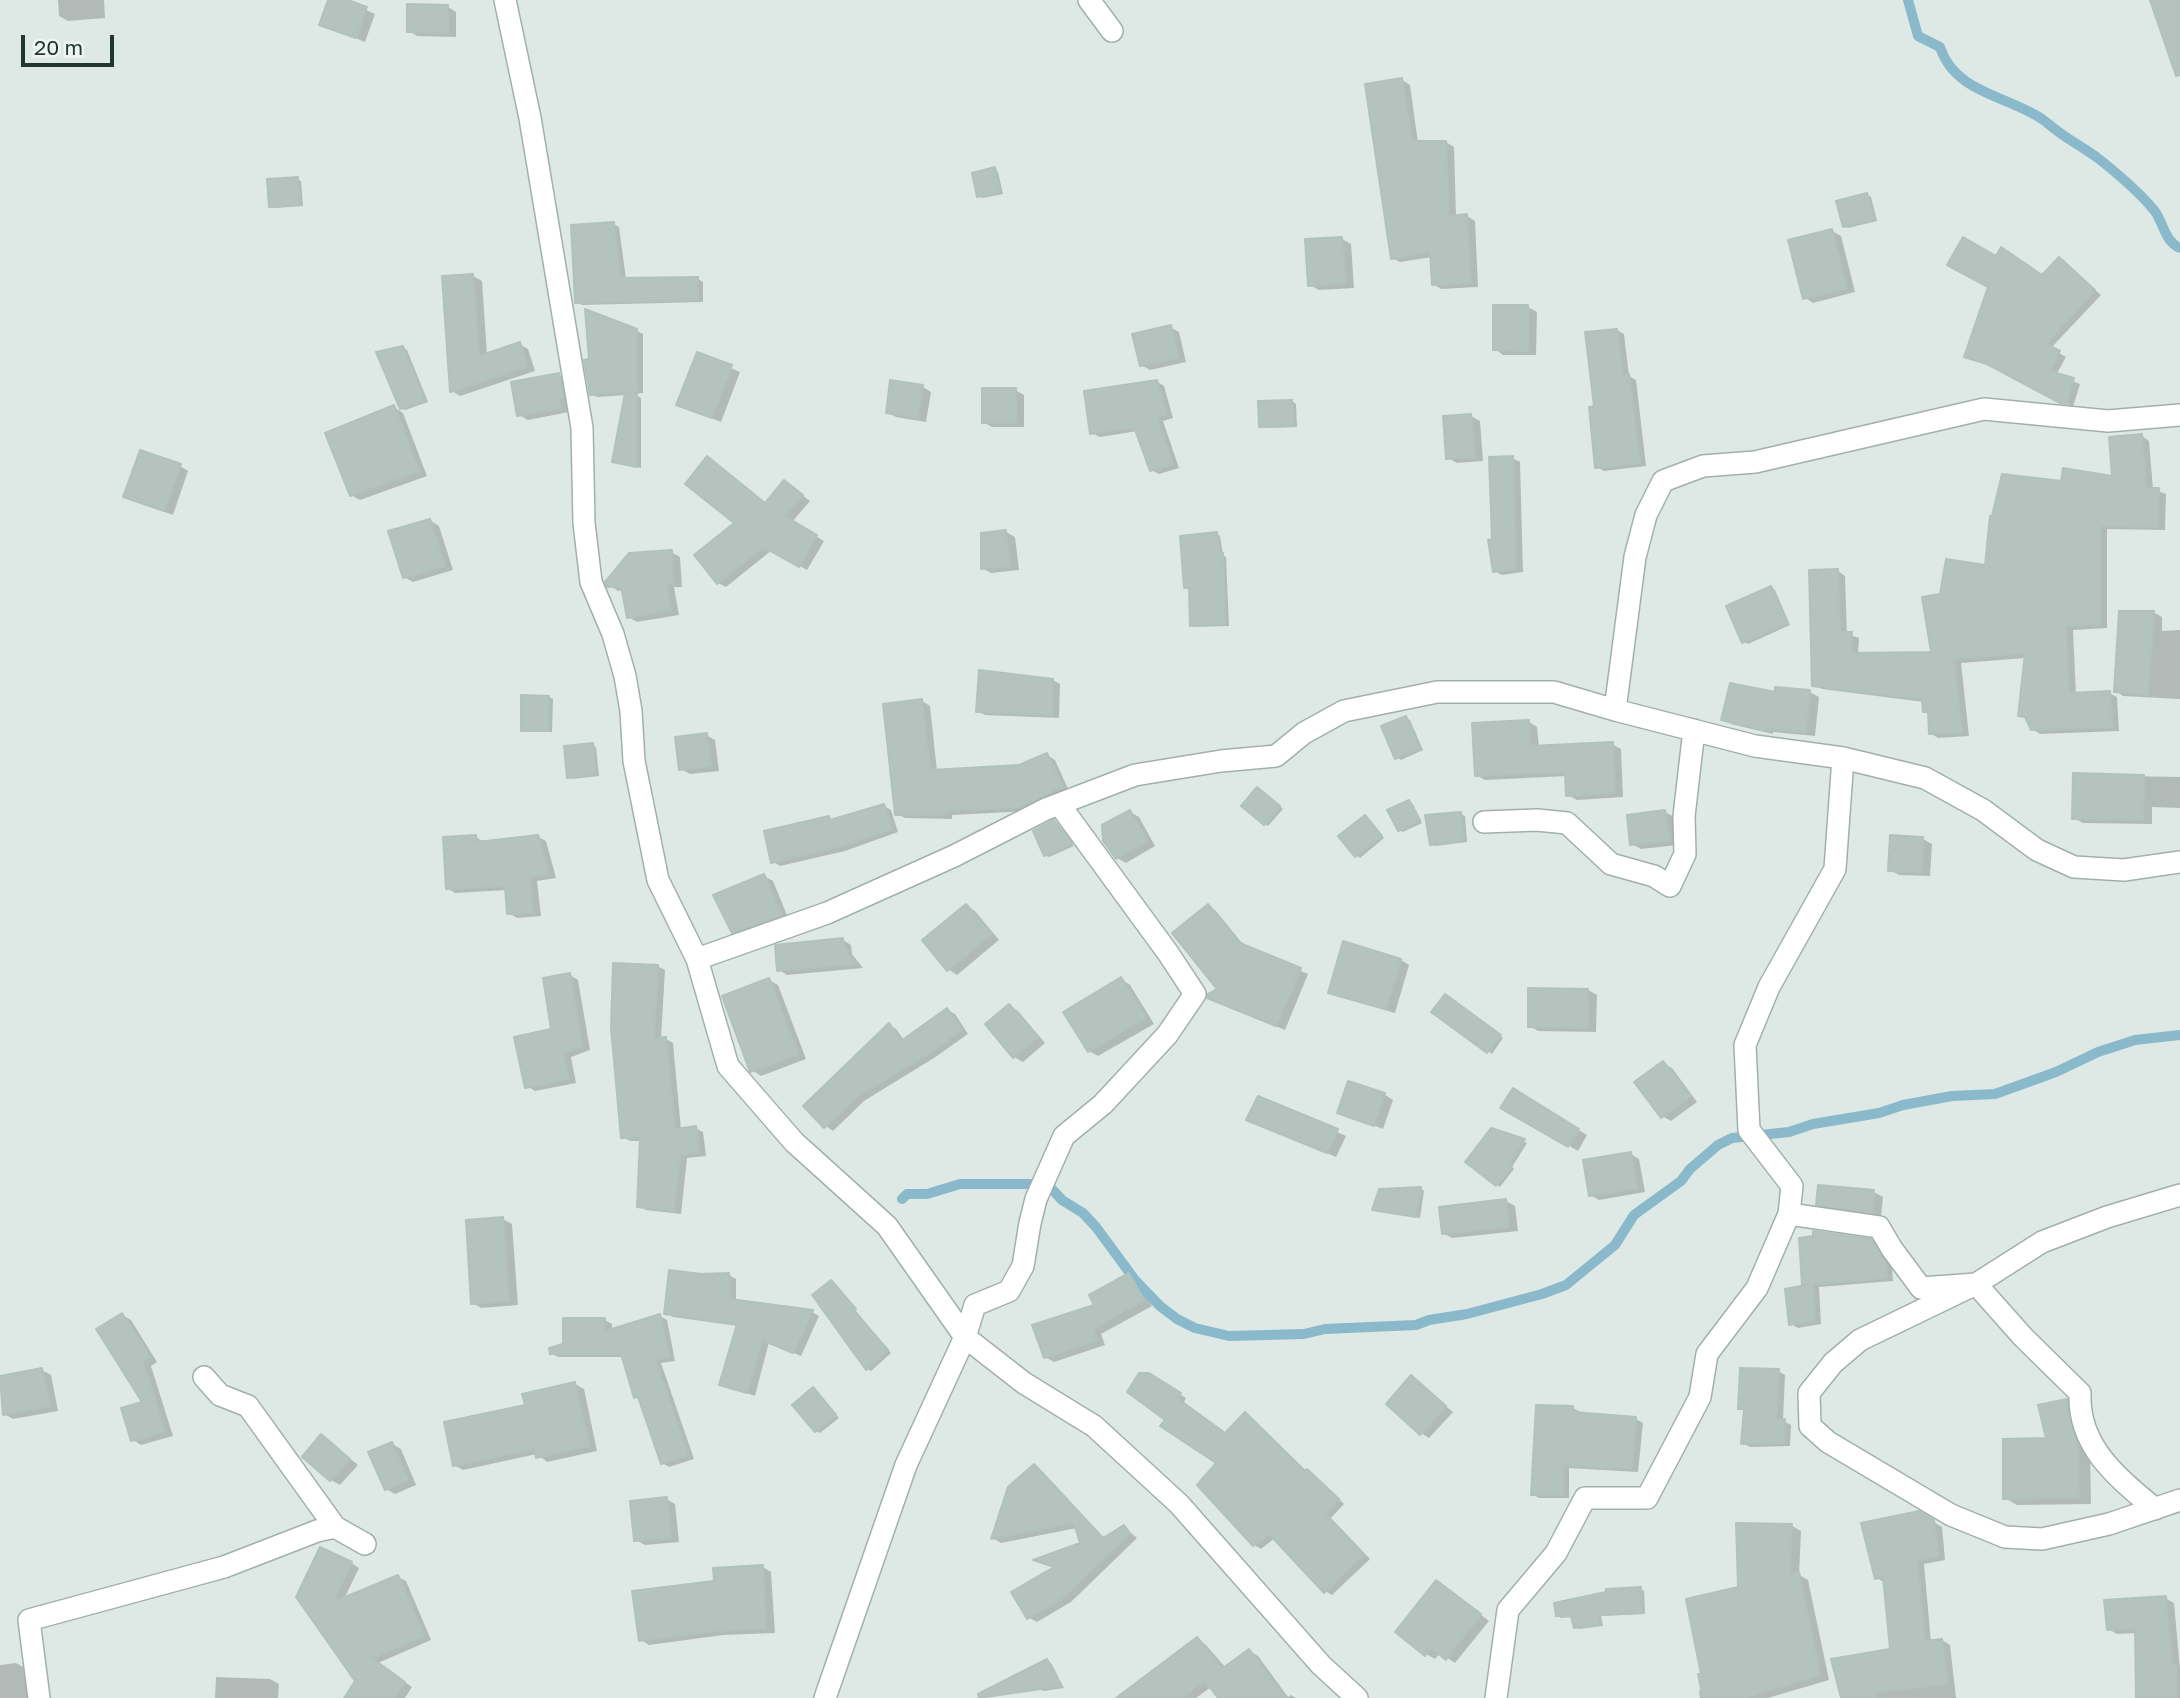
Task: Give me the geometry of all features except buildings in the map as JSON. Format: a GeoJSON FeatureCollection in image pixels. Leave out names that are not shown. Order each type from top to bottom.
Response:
{"type":"FeatureCollection","features":[{"type":"Feature","properties":{"kind":"street"},"geometry":{"type":"LineString","coordinates":[[505,0],[530,118],[582,428],[584,523],[591,582],[613,634],[625,676],[631,711],[634,761],[658,880],[697,959],[728,1066],[794,1142],[887,1226],[965,1337],[1024,1382],[1094,1426],[1179,1504],[1321,1665],[1357,1698]]}},
{"type":"Feature","properties":{"kind":"street"},"geometry":{"type":"LineString","coordinates":[[1089,0],[1112,31]]}},
{"type":"Feature","properties":{"kind":"street"},"geometry":{"type":"LineString","coordinates":[[1615,710],[1635,557],[1646,515],[1663,481],[1703,466],[1755,462],[1984,409],[2108,421],[2180,415]]}},
{"type":"Feature","properties":{"kind":"street"},"geometry":{"type":"LineString","coordinates":[[697,959],[827,914],[1059,804],[1135,775],[1221,761],[1276,756],[1304,733],[1344,711],[1437,692],[1554,692],[1755,746],[1843,758],[1925,778],[1983,810],[2037,850],[2074,867],[2124,870],[2180,862]]}},
{"type":"Feature","properties":{"kind":"street"},"geometry":{"type":"LineString","coordinates":[[1484,822],[1537,820],[1567,823],[1611,864],[1654,876],[1670,886],[1685,854],[1684,816],[1694,730]]}},
{"type":"Feature","properties":{"kind":"street"},"geometry":{"type":"LineString","coordinates":[[1496,1698],[1508,1610],[1556,1553],[1585,1498],[1647,1498],[1700,1397],[1707,1354],[1758,1288],[1789,1214],[1792,1185],[1749,1130],[1745,1045],[1769,987],[1835,869],[1843,758]]}},
{"type":"Feature","properties":{"kind":"street"},"geometry":{"type":"LineString","coordinates":[[825,1698],[906,1465],[965,1337],[975,1305],[1009,1291],[1023,1266],[1037,1199],[1064,1136],[1103,1104],[1167,1035],[1195,995],[1168,953],[1059,804]]}},
{"type":"Feature","properties":{"kind":"street"},"geometry":{"type":"LineString","coordinates":[[2180,1195],[2107,1217],[2042,1242],[1976,1284],[1860,1340],[1833,1363],[1809,1393],[1810,1426],[1828,1442],[1951,1515],[2005,1537],[2042,1539],[2109,1524],[2180,1500]]}},
{"type":"Feature","properties":{"kind":"street"},"geometry":{"type":"LineString","coordinates":[[1789,1214],[1879,1227],[1921,1288],[1976,1284]]}},
{"type":"Feature","properties":{"kind":"street"},"geometry":{"type":"LineString","coordinates":[[1976,1284],[2023,1337],[2080,1393],[2079,1412],[2086,1435],[2112,1472],[2155,1510]]}},
{"type":"Feature","properties":{"kind":"street"},"geometry":{"type":"LineString","coordinates":[[204,1377],[220,1395],[248,1406],[335,1528],[365,1544]]}},
{"type":"Feature","properties":{"kind":"street"},"geometry":{"type":"LineString","coordinates":[[39,1698],[29,1620],[224,1567],[317,1531],[335,1528]]}},
{"type":"Feature","properties":{"kind":"waterway"},"geometry":{"type":"LineString","coordinates":[[1908,0],[1918,36],[1940,47],[1957,74],[1969,84],[2042,119],[2099,159],[2148,203],[2171,241],[2180,248]]}},
{"type":"Feature","properties":{"kind":"waterway"},"geometry":{"type":"LineString","coordinates":[[902,1199],[907,1194],[927,1194],[960,1184],[1034,1184],[1050,1187],[1096,1227],[1135,1280],[1160,1306],[1195,1328],[1229,1336],[1304,1334],[1325,1329],[1416,1325],[1429,1320],[1467,1314],[1566,1285],[1615,1245],[1634,1215],[1681,1181],[1690,1169],[1718,1145],[1732,1138],[1789,1132],[1813,1124],[1879,1113],[1903,1105],[1952,1096],[1995,1094],[2056,1072],[2098,1052],[2135,1040],[2180,1035]]}}]}
